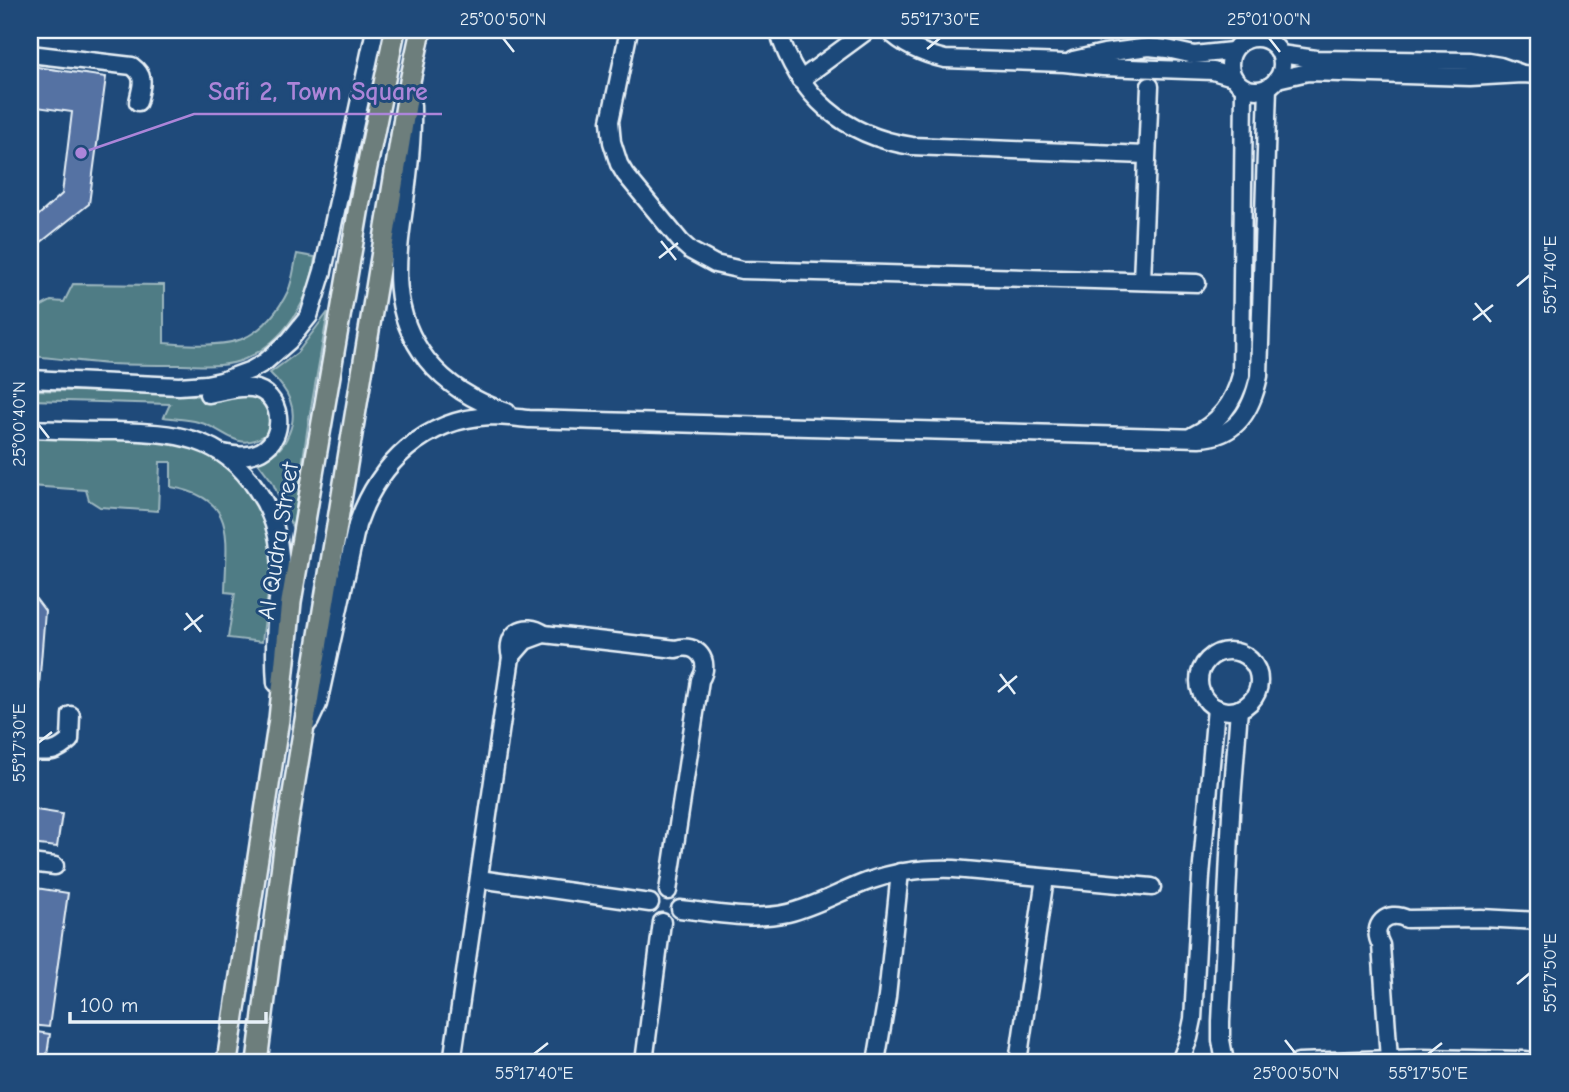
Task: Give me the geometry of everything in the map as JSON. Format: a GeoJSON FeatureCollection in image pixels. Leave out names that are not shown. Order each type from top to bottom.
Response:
{"type":"FeatureCollection","features":[{"type":"Feature","properties":{"kind":"main road","name":"Al Qudra Street"},"geometry":{"type":"LineString","coordinates":[[228,1062],[279,719],[291,602],[360,201],[395,30]]}},
{"type":"Feature","properties":{"kind":"main road"},"geometry":{"type":"LineString","coordinates":[[257,1062],[284,848],[303,728],[410,81],[421,30]]}},
{"type":"Feature","properties":{"kind":"street"},"geometry":{"type":"LineString","coordinates":[[30,379],[175,386],[205,384],[251,370],[278,352],[309,316],[323,271],[375,30]]}},
{"type":"Feature","properties":{"kind":"street"},"geometry":{"type":"LineString","coordinates":[[629,30],[611,110],[610,131],[615,153],[625,174],[681,242],[703,259],[742,270],[1196,283]]}},
{"type":"Feature","properties":{"kind":"street"},"geometry":{"type":"LineString","coordinates":[[778,30],[800,80],[816,99],[844,123],[894,144],[1146,155]]}},
{"type":"Feature","properties":{"kind":"street"},"geometry":{"type":"LineString","coordinates":[[800,80],[868,30]]}},
{"type":"Feature","properties":{"kind":"street"},"geometry":{"type":"LineString","coordinates":[[888,30],[908,46],[945,58],[1213,71],[1256,90],[1308,72],[1469,77],[1539,75]]}},
{"type":"Feature","properties":{"kind":"street"},"geometry":{"type":"LineString","coordinates":[[303,728],[310,721],[318,704],[357,525],[364,505],[385,470],[399,456],[415,443],[451,424],[491,416],[1199,438],[1215,436],[1237,424],[1252,400],[1259,376],[1273,83],[1281,71],[1282,62],[1275,47],[1261,38],[1244,40],[1238,44],[1230,60],[1230,69],[1238,82],[1241,374],[1234,397],[1220,417],[1191,437]]}},
{"type":"Feature","properties":{"kind":"street"},"geometry":{"type":"LineString","coordinates":[[1064,63],[1104,53],[1149,47],[1194,55],[1233,51]]}},
{"type":"Feature","properties":{"kind":"street"},"geometry":{"type":"LineString","coordinates":[[1149,47],[1149,69]]}},
{"type":"Feature","properties":{"kind":"street"},"geometry":{"type":"LineString","coordinates":[[30,54],[132,66],[143,77],[138,102]]}},
{"type":"Feature","properties":{"kind":"street"},"geometry":{"type":"LineString","coordinates":[[1280,54],[1316,60],[1470,61],[1500,66],[1522,75]]}},
{"type":"Feature","properties":{"kind":"street"},"geometry":{"type":"LineString","coordinates":[[1469,77],[1470,61]]}},
{"type":"Feature","properties":{"kind":"street"},"geometry":{"type":"LineString","coordinates":[[410,81],[412,146],[397,272],[397,287],[404,316],[420,349],[444,378],[480,402],[529,419]]}},
{"type":"Feature","properties":{"kind":"street"},"geometry":{"type":"LineString","coordinates":[[1142,281],[1150,86]]}},
{"type":"Feature","properties":{"kind":"street"},"geometry":{"type":"LineString","coordinates":[[175,386],[195,395],[249,387],[264,392],[275,403],[278,426],[268,446],[262,451],[241,455],[220,453]]}},
{"type":"Feature","properties":{"kind":"street"},"geometry":{"type":"LineString","coordinates":[[30,429],[174,435],[206,444],[253,483],[268,509],[280,551],[281,581],[275,651],[279,719]]}},
{"type":"Feature","properties":{"kind":"street"},"geometry":{"type":"LineString","coordinates":[[453,1062],[511,657],[509,646],[517,631],[528,628],[544,634],[676,649],[686,647],[700,654],[705,664],[700,680],[668,891]]}},
{"type":"Feature","properties":{"kind":"street"},"geometry":{"type":"LineString","coordinates":[[1230,651],[1239,653],[1254,664],[1258,672],[1259,681],[1253,698],[1239,709],[1216,708],[1208,703],[1203,695],[1199,678],[1201,669],[1213,655],[1230,651]]}},
{"type":"Feature","properties":{"kind":"street"},"geometry":{"type":"LineString","coordinates":[[1180,1062],[1193,1019],[1202,864],[1216,708]]}},
{"type":"Feature","properties":{"kind":"street"},"geometry":{"type":"LineString","coordinates":[[1225,1062],[1221,1040],[1239,709]]}},
{"type":"Feature","properties":{"kind":"street"},"geometry":{"type":"LineString","coordinates":[[30,751],[60,750],[70,740],[71,715]]}},
{"type":"Feature","properties":{"kind":"street"},"geometry":{"type":"LineString","coordinates":[[30,863],[55,866]]}},
{"type":"Feature","properties":{"kind":"street"},"geometry":{"type":"LineString","coordinates":[[680,909],[744,917],[775,915],[823,902],[870,881],[901,872],[941,869],[1152,887]]}},
{"type":"Feature","properties":{"kind":"street"},"geometry":{"type":"LineString","coordinates":[[876,1062],[887,997],[901,872]]}},
{"type":"Feature","properties":{"kind":"street"},"geometry":{"type":"LineString","coordinates":[[1018,1062],[1045,878]]}},
{"type":"Feature","properties":{"kind":"street"},"geometry":{"type":"LineString","coordinates":[[479,879],[650,903]]}},
{"type":"Feature","properties":{"kind":"street"},"geometry":{"type":"LineString","coordinates":[[668,891],[679,900],[680,909],[674,919],[662,922],[652,915],[650,903],[658,892],[668,891]]}},
{"type":"Feature","properties":{"kind":"street"},"geometry":{"type":"LineString","coordinates":[[1389,1059],[1381,946],[1377,934],[1385,919],[1396,915],[1407,919],[1482,918],[1539,921]]}},
{"type":"Feature","properties":{"kind":"street"},"geometry":{"type":"LineString","coordinates":[[644,1062],[662,922]]}},
{"type":"Feature","properties":{"kind":"street"},"geometry":{"type":"LineString","coordinates":[[1189,1038],[1221,1040]]}},
{"type":"Feature","properties":{"kind":"street"},"geometry":{"type":"LineString","coordinates":[[1298,1062],[1478,1058],[1539,1062]]}},
{"type":"Feature","properties":{"kind":"green space"},"geometry":{"type":"Polygon","coordinates":[[[297,254],[315,257],[302,303],[284,330],[272,342],[245,359],[230,364],[213,365],[137,365],[30,356],[30,312],[51,301],[64,302],[73,284],[164,285],[164,343],[216,344],[244,338],[264,324],[280,305],[290,287],[297,254]]]}},
{"type":"Feature","properties":{"kind":"green space"},"geometry":{"type":"Polygon","coordinates":[[[328,312],[293,529],[272,481],[256,460],[280,448],[287,439],[292,424],[292,408],[287,393],[270,373],[297,353],[328,312]]]}},
{"type":"Feature","properties":{"kind":"green space"},"geometry":{"type":"Polygon","coordinates":[[[30,390],[201,396],[255,391],[274,414],[268,433],[248,442],[232,438],[198,422],[164,417],[170,404],[30,400],[30,390]]]}},
{"type":"Feature","properties":{"kind":"green space"},"geometry":{"type":"Polygon","coordinates":[[[30,436],[157,437],[198,447],[236,473],[261,509],[268,530],[271,570],[262,642],[228,638],[235,593],[225,592],[224,523],[208,500],[193,492],[171,487],[171,462],[160,462],[158,511],[100,507],[89,500],[86,490],[30,486],[30,436]]]}},
{"type":"Feature","properties":{"kind":"building"},"geometry":{"type":"Polygon","coordinates":[[[30,66],[106,77],[89,204],[30,251],[30,223],[62,194],[72,112],[30,106],[30,66]]]}},
{"type":"Feature","properties":{"kind":"building"},"geometry":{"type":"Polygon","coordinates":[[[30,591],[45,611],[35,738],[30,738],[30,591]]]}},
{"type":"Feature","properties":{"kind":"building"},"geometry":{"type":"Polygon","coordinates":[[[30,809],[62,814],[57,847],[30,844],[30,809]]]}},
{"type":"Feature","properties":{"kind":"building"},"geometry":{"type":"Polygon","coordinates":[[[30,887],[68,893],[49,1027],[30,1025],[30,887]]]}},
{"type":"Feature","properties":{"kind":"building"},"geometry":{"type":"Polygon","coordinates":[[[30,1031],[50,1034],[46,1062],[30,1062],[30,1031]]]}},
{"type":"Feature","properties":{"kind":"place","name":"Safi 2, Town Square"},"geometry":{"type":"Point","coordinates":[81,153]}}]}
